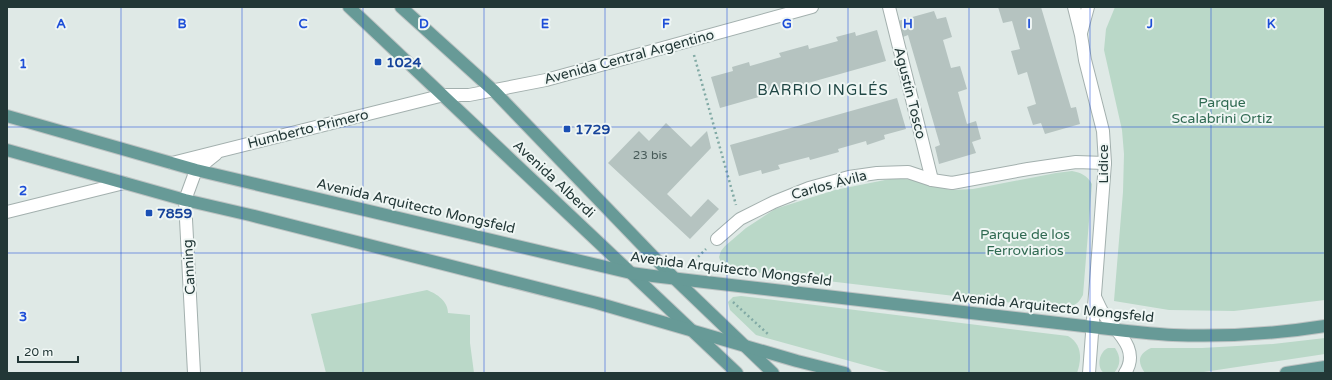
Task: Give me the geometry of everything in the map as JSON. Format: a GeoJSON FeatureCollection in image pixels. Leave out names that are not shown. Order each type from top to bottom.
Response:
{"type":"FeatureCollection","features":[{"type":"Feature","properties":{"kind":"main road","name":"Avenida Alberdi"},"geometry":{"type":"LineString","coordinates":[[349,7],[737,373]]}},
{"type":"Feature","properties":{"kind":"main road","name":"Avenida Alberdi"},"geometry":{"type":"LineString","coordinates":[[402,7],[494,91],[674,280],[773,373]]}},
{"type":"Feature","properties":{"kind":"main road","name":"Avenida Arquitecto Mongsfeld"},"geometry":{"type":"LineString","coordinates":[[7,116],[196,170],[631,273],[674,280],[1172,335],[1222,335],[1296,330],[1325,326]]}},
{"type":"Feature","properties":{"kind":"main road"},"geometry":{"type":"LineString","coordinates":[[7,150],[185,200],[250,214],[589,301],[797,361],[846,373]]}},
{"type":"Feature","properties":{"kind":"main road"},"geometry":{"type":"LineString","coordinates":[[1286,373],[1325,367]]}},
{"type":"Feature","properties":{"kind":"street","name":"Avenida Central Argentino"},"geometry":{"type":"LineString","coordinates":[[444,95],[469,95],[546,80],[812,7]]}},
{"type":"Feature","properties":{"kind":"street","name":"Agustín Tosco"},"geometry":{"type":"LineString","coordinates":[[889,7],[932,180]]}},
{"type":"Feature","properties":{"kind":"street","name":"Lidice"},"geometry":{"type":"LineString","coordinates":[[1074,7],[1085,60],[1103,131],[1105,163],[1089,373]]}},
{"type":"Feature","properties":{"kind":"street","name":"Lidice"},"geometry":{"type":"LineString","coordinates":[[1081,35],[1088,7]]}},
{"type":"Feature","properties":{"kind":"street","name":"Humberto Primero"},"geometry":{"type":"LineString","coordinates":[[172,163],[444,95]]}},
{"type":"Feature","properties":{"kind":"street"},"geometry":{"type":"LineString","coordinates":[[196,170],[220,151]]}},
{"type":"Feature","properties":{"kind":"street","name":"Carlos Ávila"},"geometry":{"type":"LineString","coordinates":[[717,239],[740,219],[774,202],[809,188],[848,177],[877,173],[908,172],[932,180],[952,183],[1028,168],[1076,162],[1105,163]]}},
{"type":"Feature","properties":{"kind":"street","name":"Canning"},"geometry":{"type":"LineString","coordinates":[[194,373],[185,200],[196,170]]}},
{"type":"Feature","properties":{"kind":"street"},"geometry":{"type":"LineString","coordinates":[[7,212],[124,183]]}},
{"type":"Feature","properties":{"kind":"street"},"geometry":{"type":"LineString","coordinates":[[1095,296],[1105,315],[1118,330],[1130,351],[1129,366],[1125,373]]}},
{"type":"Feature","properties":{"kind":"path"},"geometry":{"type":"LineString","coordinates":[[690,40],[740,219]]}},
{"type":"Feature","properties":{"kind":"path"},"geometry":{"type":"LineString","coordinates":[[674,280],[717,239]]}},
{"type":"Feature","properties":{"kind":"path"},"geometry":{"type":"LineString","coordinates":[[733,302],[770,337]]}},
{"type":"Feature","properties":{"kind":"green space","name":"Parque Scalabrini Ortiz"},"geometry":{"type":"Polygon","coordinates":[[[1115,7],[1325,7],[1325,300],[1234,311],[1169,310],[1114,301],[1123,192],[1124,154],[1122,130],[1104,50],[1106,29],[1115,7]]]}},
{"type":"Feature","properties":{"kind":"green space","name":"Parque de los Ferroviarios"},"geometry":{"type":"Polygon","coordinates":[[[1072,171],[1084,175],[1092,184],[1083,295],[1075,305],[1069,307],[1057,308],[727,269],[722,266],[719,257],[725,246],[746,228],[775,209],[835,190],[890,179],[917,180],[933,186],[951,190],[973,189],[1072,171]]]}},
{"type":"Feature","properties":{"kind":"green space"},"geometry":{"type":"Polygon","coordinates":[[[427,290],[441,298],[448,309],[448,313],[470,315],[470,343],[474,373],[326,373],[311,314],[427,290]]]}},
{"type":"Feature","properties":{"kind":"green space"},"geometry":{"type":"Polygon","coordinates":[[[741,296],[1068,336],[1076,343],[1080,352],[1079,368],[1077,373],[893,373],[756,335],[730,310],[728,302],[733,297],[741,296]]]}},
{"type":"Feature","properties":{"kind":"green space"},"geometry":{"type":"Polygon","coordinates":[[[1325,338],[1325,354],[1197,373],[1145,373],[1140,362],[1143,353],[1151,348],[1202,348],[1273,344],[1325,338]]]}},
{"type":"Feature","properties":{"kind":"green space"},"geometry":{"type":"Polygon","coordinates":[[[1108,348],[1115,348],[1119,358],[1118,367],[1114,373],[1104,373],[1100,366],[1101,354],[1108,348]]]}},
{"type":"Feature","properties":{"kind":"building"},"geometry":{"type":"Polygon","coordinates":[[[998,7],[1041,7],[1071,108],[1076,107],[1080,124],[1045,134],[1041,123],[1033,125],[1027,107],[1036,104],[1027,72],[1018,75],[1011,51],[1020,49],[1012,21],[1003,23],[998,7]]]}},
{"type":"Feature","properties":{"kind":"building"},"geometry":{"type":"Polygon","coordinates":[[[934,11],[937,19],[946,17],[952,37],[943,40],[951,68],[960,66],[967,89],[958,92],[967,124],[976,121],[981,139],[972,142],[976,153],[939,164],[935,147],[940,145],[908,35],[903,37],[898,21],[934,11]]]}},
{"type":"Feature","properties":{"kind":"building"},"geometry":{"type":"Polygon","coordinates":[[[877,30],[886,61],[720,108],[711,77],[733,71],[732,67],[749,62],[750,66],[781,57],[779,53],[808,45],[809,49],[838,41],[836,37],[855,32],[856,36],[877,30]]]}},
{"type":"Feature","properties":{"kind":"building"},"geometry":{"type":"Polygon","coordinates":[[[897,98],[906,129],[884,135],[885,139],[867,145],[866,141],[838,149],[839,152],[810,160],[809,157],[778,165],[780,169],[762,174],[761,170],[739,176],[730,145],[897,98]]]}},
{"type":"Feature","properties":{"kind":"building"},"geometry":{"type":"Polygon","coordinates":[[[666,123],[691,147],[707,131],[711,148],[667,194],[691,217],[708,199],[719,209],[690,239],[608,163],[639,131],[649,141],[666,123]]]}},
{"type":"Feature","properties":{"kind":"place","name":"1024"},"geometry":{"type":"Point","coordinates":[378,62]}},
{"type":"Feature","properties":{"kind":"place","name":"1729"},"geometry":{"type":"Point","coordinates":[567,129]}},
{"type":"Feature","properties":{"kind":"place","name":"7859"},"geometry":{"type":"Point","coordinates":[149,213]}},
{"type":"Feature","properties":{"kind":"district","name":"BARRIO INGLÉS"},"geometry":{"type":"Point","coordinates":[823,90]}}]}
